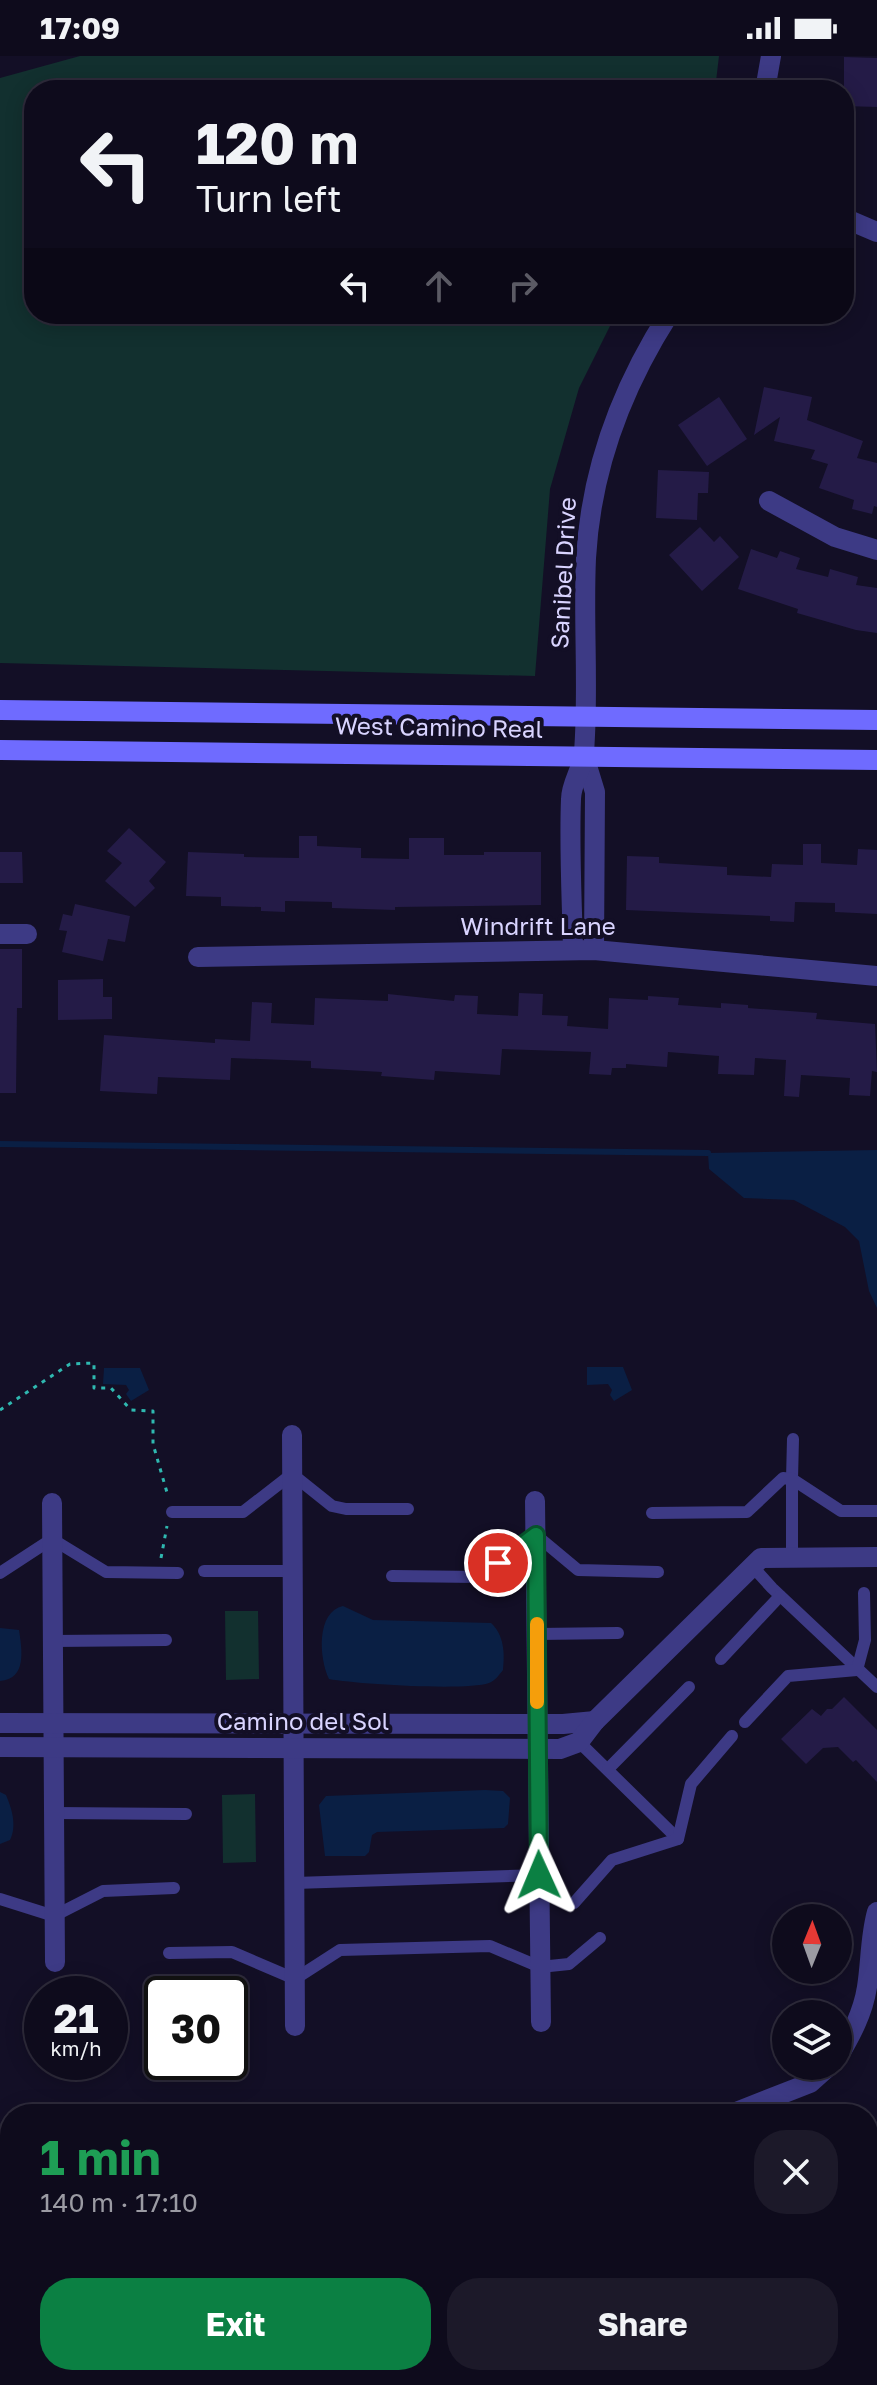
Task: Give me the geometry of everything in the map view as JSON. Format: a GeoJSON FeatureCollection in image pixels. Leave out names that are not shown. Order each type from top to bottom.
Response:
{"type":"FeatureCollection","features":[{"type":"Feature","properties":{"kind":"street"},"geometry":{"type":"LineString","coordinates":[[767,80],[771,56]]}},
{"type":"Feature","properties":{"kind":"street"},"geometry":{"type":"LineString","coordinates":[[854,222],[877,232]]}},
{"type":"Feature","properties":{"kind":"street","name":"Sanibel Drive"},"geometry":{"type":"LineString","coordinates":[[594,950],[595,792],[584,756],[586,558],[598,473],[613,424],[633,376],[663,324]]}},
{"type":"Feature","properties":{"kind":"street"},"geometry":{"type":"LineString","coordinates":[[769,501],[822,530],[877,550]]}},
{"type":"Feature","properties":{"kind":"street","name":"West Camino Real"},"geometry":{"type":"LineString","coordinates":[[0,710],[877,720]]}},
{"type":"Feature","properties":{"kind":"street","name":"West Camino Real"},"geometry":{"type":"LineString","coordinates":[[0,750],[877,760]]}},
{"type":"Feature","properties":{"kind":"street","name":"Sanibel Drive"},"geometry":{"type":"LineString","coordinates":[[573,950],[571,794],[584,756]]}},
{"type":"Feature","properties":{"kind":"street"},"geometry":{"type":"LineString","coordinates":[[0,934],[27,934]]}},
{"type":"Feature","properties":{"kind":"street","name":"Windrift Lane"},"geometry":{"type":"LineString","coordinates":[[198,957],[594,950],[877,976]]}},
{"type":"Feature","properties":{"kind":"street"},"geometry":{"type":"LineString","coordinates":[[292,1435],[295,2026]]}},
{"type":"Feature","properties":{"kind":"street"},"geometry":{"type":"LineString","coordinates":[[535,1501],[541,2022]]}},
{"type":"Feature","properties":{"kind":"street"},"geometry":{"type":"LineString","coordinates":[[52,1503],[55,1962]]}},
{"type":"Feature","properties":{"kind":"street"},"geometry":{"type":"LineString","coordinates":[[579,1742],[595,1721],[761,1558],[877,1557]]}},
{"type":"Feature","properties":{"kind":"street","name":"Camino del Sol"},"geometry":{"type":"LineString","coordinates":[[0,1723],[537,1724],[595,1721]]}},
{"type":"Feature","properties":{"kind":"street","name":"Camino del Sol"},"geometry":{"type":"LineString","coordinates":[[0,1747],[560,1749],[579,1742]]}},
{"type":"Feature","properties":{"kind":"street"},"geometry":{"type":"LineString","coordinates":[[852,2034],[867,1989],[872,1930],[877,1912]]}},
{"type":"Feature","properties":{"kind":"street"},"geometry":{"type":"LineString","coordinates":[[756,2104],[813,2080]]}},
{"type":"Feature","properties":{"kind":"lane"},"geometry":{"type":"LineString","coordinates":[[792,1558],[793,1439]]}},
{"type":"Feature","properties":{"kind":"lane"},"geometry":{"type":"LineString","coordinates":[[172,1512],[243,1512],[292,1474],[332,1506],[346,1509],[408,1509]]}},
{"type":"Feature","properties":{"kind":"lane"},"geometry":{"type":"LineString","coordinates":[[652,1513],[747,1512],[783,1478],[792,1479],[841,1511],[877,1511]]}},
{"type":"Feature","properties":{"kind":"lane"},"geometry":{"type":"LineString","coordinates":[[392,1576],[479,1577],[536,1535],[578,1570],[658,1572]]}},
{"type":"Feature","properties":{"kind":"lane"},"geometry":{"type":"LineString","coordinates":[[0,1573],[52,1539],[106,1572],[178,1573]]}},
{"type":"Feature","properties":{"kind":"lane"},"geometry":{"type":"LineString","coordinates":[[752,1566],[877,1687]]}},
{"type":"Feature","properties":{"kind":"lane"},"geometry":{"type":"LineString","coordinates":[[204,1571],[293,1571]]}},
{"type":"Feature","properties":{"kind":"lane"},"geometry":{"type":"LineString","coordinates":[[857,1670],[865,1640],[864,1593]]}},
{"type":"Feature","properties":{"kind":"lane"},"geometry":{"type":"LineString","coordinates":[[721,1659],[780,1596]]}},
{"type":"Feature","properties":{"kind":"lane"},"geometry":{"type":"LineString","coordinates":[[537,1634],[618,1633]]}},
{"type":"Feature","properties":{"kind":"lane"},"geometry":{"type":"LineString","coordinates":[[53,1641],[166,1640]]}},
{"type":"Feature","properties":{"kind":"lane"},"geometry":{"type":"LineString","coordinates":[[745,1722],[788,1676],[857,1670]]}},
{"type":"Feature","properties":{"kind":"lane"},"geometry":{"type":"LineString","coordinates":[[608,1769],[689,1687]]}},
{"type":"Feature","properties":{"kind":"lane"},"geometry":{"type":"LineString","coordinates":[[678,1839],[691,1784],[732,1736]]}},
{"type":"Feature","properties":{"kind":"lane"},"geometry":{"type":"LineString","coordinates":[[579,1742],[678,1839]]}},
{"type":"Feature","properties":{"kind":"lane"},"geometry":{"type":"LineString","coordinates":[[54,1813],[186,1814]]}},
{"type":"Feature","properties":{"kind":"lane"},"geometry":{"type":"LineString","coordinates":[[574,1903],[612,1860],[678,1839]]}},
{"type":"Feature","properties":{"kind":"lane"},"geometry":{"type":"LineString","coordinates":[[295,1883],[539,1875]]}},
{"type":"Feature","properties":{"kind":"lane"},"geometry":{"type":"LineString","coordinates":[[0,1899],[54,1916],[103,1891],[174,1888]]}},
{"type":"Feature","properties":{"kind":"lane"},"geometry":{"type":"LineString","coordinates":[[169,1953],[232,1952],[295,1979],[340,1950],[490,1946],[540,1967],[569,1964],[600,1938]]}},
{"type":"Feature","properties":{"kind":"path"},"geometry":{"type":"LineString","coordinates":[[0,1410],[70,1364],[94,1363],[94,1388],[111,1388],[131,1410],[153,1411],[153,1444],[172,1512],[165,1531],[159,1573]]}},
{"type":"Feature","properties":{"kind":"green space"},"geometry":{"type":"Polygon","coordinates":[[[80,56],[719,56],[716,80],[24,80],[24,324],[611,324],[579,388],[550,489],[535,676],[0,663],[0,78],[80,56]]]}},
{"type":"Feature","properties":{"kind":"green space"},"geometry":{"type":"Polygon","coordinates":[[[225,1611],[258,1611],[259,1679],[226,1680],[225,1611]]]}},
{"type":"Feature","properties":{"kind":"green space"},"geometry":{"type":"Polygon","coordinates":[[[255,1794],[256,1862],[223,1863],[222,1795],[255,1794]]]}},
{"type":"Feature","properties":{"kind":"water"},"geometry":{"type":"Polygon","coordinates":[[[877,1150],[877,1308],[869,1291],[859,1241],[845,1227],[794,1200],[744,1198],[709,1169],[708,1153],[877,1150]]]}},
{"type":"Feature","properties":{"kind":"water"},"geometry":{"type":"Polygon","coordinates":[[[587,1367],[623,1367],[632,1390],[614,1401],[608,1384],[587,1385],[587,1367]]]}},
{"type":"Feature","properties":{"kind":"water"},"geometry":{"type":"Polygon","coordinates":[[[104,1368],[140,1368],[149,1390],[131,1401],[126,1394],[129,1390],[126,1385],[103,1384],[104,1368]]]}},
{"type":"Feature","properties":{"kind":"water"},"geometry":{"type":"Polygon","coordinates":[[[343,1606],[373,1620],[491,1623],[503,1645],[503,1670],[489,1683],[458,1686],[385,1685],[329,1679],[323,1660],[324,1626],[334,1610],[343,1606]]]}},
{"type":"Feature","properties":{"kind":"water"},"geometry":{"type":"Polygon","coordinates":[[[0,1628],[19,1630],[21,1662],[15,1675],[0,1681],[0,1628]]]}},
{"type":"Feature","properties":{"kind":"water"},"geometry":{"type":"Polygon","coordinates":[[[503,1791],[510,1798],[508,1824],[504,1828],[377,1832],[372,1835],[369,1852],[365,1856],[325,1856],[319,1805],[326,1796],[503,1791]]]}},
{"type":"Feature","properties":{"kind":"water"},"geometry":{"type":"Polygon","coordinates":[[[0,1792],[6,1795],[13,1823],[10,1840],[0,1844],[0,1792]]]}},
{"type":"Feature","properties":{"kind":"building"},"geometry":{"type":"Polygon","coordinates":[[[844,57],[877,58],[877,107],[854,106],[854,80],[844,80],[844,57]]]}},
{"type":"Feature","properties":{"kind":"building"},"geometry":{"type":"Polygon","coordinates":[[[764,387],[812,397],[807,420],[863,441],[857,458],[877,463],[877,507],[874,506],[872,514],[852,509],[854,500],[819,488],[828,464],[811,459],[815,450],[774,441],[780,417],[754,435],[764,387]]]}},
{"type":"Feature","properties":{"kind":"building"},"geometry":{"type":"Polygon","coordinates":[[[719,397],[747,439],[707,466],[678,425],[719,397]]]}},
{"type":"Feature","properties":{"kind":"building"},"geometry":{"type":"Polygon","coordinates":[[[658,470],[709,472],[708,493],[698,493],[697,520],[656,518],[658,470]]]}},
{"type":"Feature","properties":{"kind":"building"},"geometry":{"type":"Polygon","coordinates":[[[700,527],[714,542],[720,536],[739,557],[702,591],[669,555],[700,527]]]}},
{"type":"Feature","properties":{"kind":"building"},"geometry":{"type":"Polygon","coordinates":[[[751,549],[777,558],[780,551],[800,558],[796,569],[828,577],[830,569],[858,577],[856,585],[877,588],[877,633],[797,613],[798,609],[738,589],[751,549]]]}},
{"type":"Feature","properties":{"kind":"building"},"geometry":{"type":"Polygon","coordinates":[[[129,828],[166,862],[149,881],[155,888],[135,907],[105,881],[122,863],[107,851],[129,828]]]}},
{"type":"Feature","properties":{"kind":"building"},"geometry":{"type":"Polygon","coordinates":[[[299,836],[317,836],[317,846],[361,848],[361,858],[409,859],[409,838],[444,838],[444,855],[541,852],[541,905],[395,907],[395,910],[332,908],[332,902],[285,901],[285,912],[261,911],[261,907],[221,906],[221,897],[186,896],[188,852],[299,858],[299,836]]]}},
{"type":"Feature","properties":{"kind":"building"},"geometry":{"type":"Polygon","coordinates":[[[803,844],[821,844],[821,863],[857,865],[858,849],[877,850],[877,914],[835,912],[835,903],[795,902],[794,922],[770,921],[770,916],[626,910],[627,856],[659,857],[659,863],[727,867],[727,875],[771,877],[772,864],[803,865],[803,844]]]}},
{"type":"Feature","properties":{"kind":"building"},"geometry":{"type":"Polygon","coordinates":[[[0,852],[22,852],[23,883],[0,883],[0,852]]]}},
{"type":"Feature","properties":{"kind":"building"},"geometry":{"type":"Polygon","coordinates":[[[75,904],[130,916],[125,942],[108,939],[103,961],[62,952],[67,931],[59,930],[63,914],[72,916],[75,904]]]}},
{"type":"Feature","properties":{"kind":"building"},"geometry":{"type":"Polygon","coordinates":[[[0,949],[22,949],[22,1008],[17,1008],[16,1093],[0,1093],[0,949]]]}},
{"type":"Feature","properties":{"kind":"building"},"geometry":{"type":"Polygon","coordinates":[[[103,979],[103,997],[112,997],[112,1019],[58,1020],[58,980],[103,979]]]}},
{"type":"Feature","properties":{"kind":"building"},"geometry":{"type":"Polygon","coordinates":[[[519,993],[543,994],[542,1015],[568,1016],[567,1026],[608,1029],[609,998],[648,1000],[648,996],[679,998],[678,1005],[721,1008],[721,1003],[748,1005],[748,1008],[817,1013],[816,1019],[875,1024],[877,1072],[872,1071],[870,1096],[849,1095],[850,1078],[801,1075],[799,1097],[784,1096],[786,1060],[755,1058],[754,1075],[718,1074],[719,1056],[668,1052],[667,1067],[626,1064],[626,1068],[612,1068],[611,1075],[589,1074],[591,1052],[502,1049],[500,1075],[435,1071],[434,1080],[381,1076],[382,1072],[311,1068],[311,1061],[231,1058],[230,1080],[158,1077],[157,1094],[100,1091],[104,1035],[215,1043],[215,1039],[250,1041],[252,1002],[272,1003],[271,1023],[314,1025],[315,998],[388,1001],[388,994],[454,1001],[455,995],[478,996],[477,1014],[518,1016],[519,993]]]}},
{"type":"Feature","properties":{"kind":"building"},"geometry":{"type":"Polygon","coordinates":[[[844,1697],[877,1730],[877,1782],[838,1747],[823,1748],[806,1764],[781,1739],[812,1709],[821,1716],[844,1697]]]}},
{"type":"Feature","properties":{"kind":"waterway"},"geometry":{"type":"LineString","coordinates":[[0,1144],[708,1153]]}},
{"type":"Feature","properties":{"kind":"slow traffic"},"geometry":{"type":"LineString","coordinates":[[537,1624],[537,1702]]}},
{"type":"Feature","properties":{"kind":"route"},"geometry":{"type":"LineString","coordinates":[[498,1563],[536,1535],[539,1875]]}}]}
